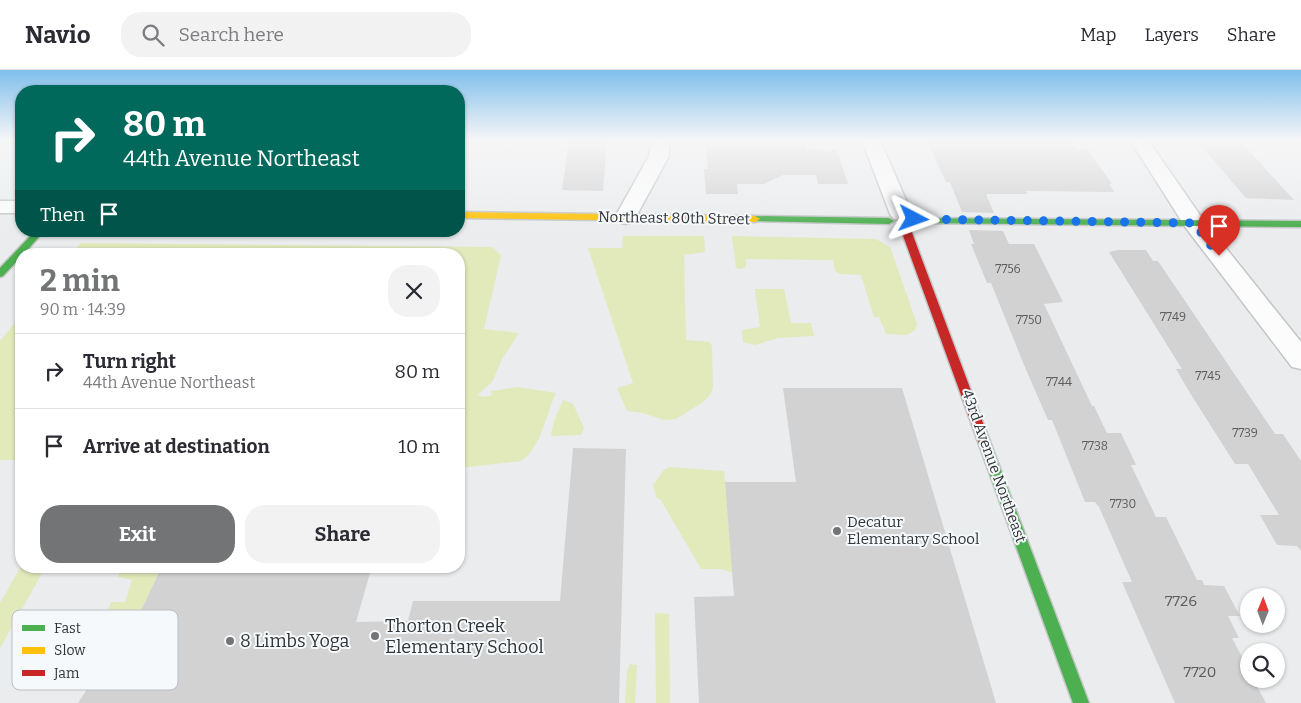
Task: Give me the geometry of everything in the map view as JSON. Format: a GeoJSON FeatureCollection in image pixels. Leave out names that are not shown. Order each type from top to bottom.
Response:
{"type":"FeatureCollection","features":[{"type":"Feature","properties":{"kind":"street"},"geometry":{"type":"LineString","coordinates":[[626,217],[652,170]]}},
{"type":"Feature","properties":{"kind":"street","name":"43rd Avenue Northeast"},"geometry":{"type":"LineString","coordinates":[[883,170],[1080,703]]}},
{"type":"Feature","properties":{"kind":"street"},"geometry":{"type":"LineString","coordinates":[[1159,170],[1194,223],[1301,360]]}},
{"type":"Feature","properties":{"kind":"street"},"geometry":{"type":"LineString","coordinates":[[0,207],[15,207]]}},
{"type":"Feature","properties":{"kind":"street","name":"Northeast 80th Street"},"geometry":{"type":"LineString","coordinates":[[465,215],[1301,224]]}},
{"type":"Feature","properties":{"kind":"street"},"geometry":{"type":"LineString","coordinates":[[24,248],[34,237]]}},
{"type":"Feature","properties":{"kind":"street"},"geometry":{"type":"LineString","coordinates":[[0,274],[15,258]]}},
{"type":"Feature","properties":{"kind":"green space"},"geometry":{"type":"Polygon","coordinates":[[[623,236],[704,236],[705,252],[684,255],[686,340],[710,342],[712,347],[713,387],[710,395],[703,402],[676,419],[663,420],[643,413],[627,411],[617,388],[633,383],[588,248],[622,248],[623,236]]]}},
{"type":"Feature","properties":{"kind":"green space"},"geometry":{"type":"Polygon","coordinates":[[[732,236],[876,239],[890,247],[917,324],[915,330],[907,335],[886,334],[879,317],[874,317],[861,275],[840,274],[835,271],[833,260],[746,259],[746,267],[736,268],[732,236]]]}},
{"type":"Feature","properties":{"kind":"green space"},"geometry":{"type":"Polygon","coordinates":[[[81,243],[492,247],[501,255],[484,329],[519,333],[502,359],[492,382],[477,395],[485,397],[492,395],[491,391],[518,387],[556,393],[534,448],[521,461],[465,467],[465,248],[77,248],[81,243]]]}},
{"type":"Feature","properties":{"kind":"green space"},"geometry":{"type":"Polygon","coordinates":[[[755,289],[784,289],[791,323],[811,323],[814,336],[778,338],[755,345],[743,342],[742,330],[760,327],[755,289]]]}},
{"type":"Feature","properties":{"kind":"green space"},"geometry":{"type":"Polygon","coordinates":[[[15,322],[15,460],[0,460],[0,341],[15,322]]]}},
{"type":"Feature","properties":{"kind":"green space"},"geometry":{"type":"Polygon","coordinates":[[[563,400],[573,404],[584,428],[581,435],[551,436],[554,421],[563,400]]]}},
{"type":"Feature","properties":{"kind":"green space"},"geometry":{"type":"Polygon","coordinates":[[[669,467],[724,471],[733,573],[721,569],[701,569],[661,500],[656,497],[653,485],[664,470],[669,467]]]}},
{"type":"Feature","properties":{"kind":"green space"},"geometry":{"type":"Polygon","coordinates":[[[17,573],[42,573],[21,610],[12,610],[12,627],[0,648],[0,603],[17,573]]]}},
{"type":"Feature","properties":{"kind":"green space"},"geometry":{"type":"Polygon","coordinates":[[[119,573],[159,573],[141,610],[108,610],[111,602],[125,602],[132,580],[118,577],[119,573]]]}},
{"type":"Feature","properties":{"kind":"green space"},"geometry":{"type":"Polygon","coordinates":[[[655,613],[669,614],[670,703],[656,703],[655,613]]]}},
{"type":"Feature","properties":{"kind":"green space"},"geometry":{"type":"Polygon","coordinates":[[[630,664],[637,665],[635,703],[625,703],[627,672],[630,664]]]}},
{"type":"Feature","properties":{"kind":"building"},"geometry":{"type":"Polygon","coordinates":[[[565,170],[605,170],[603,191],[562,190],[565,170]]]}},
{"type":"Feature","properties":{"kind":"building"},"geometry":{"type":"Polygon","coordinates":[[[704,170],[843,170],[848,184],[818,184],[816,175],[783,175],[764,184],[737,184],[738,194],[706,194],[704,170]]]}},
{"type":"Feature","properties":{"kind":"building"},"geometry":{"type":"Polygon","coordinates":[[[940,170],[1102,170],[1112,184],[1109,184],[1114,192],[1026,191],[1027,194],[986,194],[994,213],[962,212],[950,182],[946,182],[940,170]]]}},
{"type":"Feature","properties":{"kind":"building"},"geometry":{"type":"Polygon","coordinates":[[[1222,170],[1266,170],[1294,200],[1246,198],[1222,170]]]}},
{"type":"Feature","properties":{"kind":"building"},"geometry":{"type":"Polygon","coordinates":[[[969,230],[1003,231],[1009,244],[1034,244],[1063,302],[1044,304],[1092,406],[1094,406],[1107,433],[1121,433],[1136,465],[1131,465],[1156,517],[1166,517],[1197,580],[1202,580],[1204,585],[1224,586],[1240,616],[1228,616],[1239,638],[1232,638],[1240,653],[1240,688],[1258,688],[1266,703],[1175,703],[1122,582],[1132,582],[1099,507],[1095,502],[1085,502],[1052,420],[1048,420],[1024,365],[991,283],[987,283],[971,244],[974,244],[969,230]]]}},
{"type":"Feature","properties":{"kind":"building"},"geometry":{"type":"Polygon","coordinates":[[[1118,250],[1146,250],[1153,261],[1158,261],[1275,434],[1283,434],[1301,461],[1301,551],[1297,546],[1277,545],[1260,515],[1279,515],[1248,464],[1235,464],[1190,393],[1176,369],[1182,369],[1109,252],[1118,250]]]}},
{"type":"Feature","properties":{"kind":"building","name":"Decatur Elementary School"},"geometry":{"type":"Polygon","coordinates":[[[783,388],[902,388],[996,703],[699,703],[694,597],[734,596],[725,482],[796,482],[783,388]]]}},
{"type":"Feature","properties":{"kind":"building","name":"Thorton Creek Elementary School"},"geometry":{"type":"Polygon","coordinates":[[[573,448],[626,449],[619,703],[78,703],[86,690],[178,690],[178,610],[141,610],[159,573],[370,573],[356,622],[408,621],[413,601],[560,601],[573,448]]]}},
{"type":"Feature","properties":{"kind":"traffic: fast"},"geometry":{"type":"LineString","coordinates":[[755,219],[889,221]]}},
{"type":"Feature","properties":{"kind":"traffic: fast"},"geometry":{"type":"LineString","coordinates":[[916,221],[1301,224]]}},
{"type":"Feature","properties":{"kind":"traffic: fast"},"geometry":{"type":"LineString","coordinates":[[24,248],[34,237]]}},
{"type":"Feature","properties":{"kind":"traffic: fast"},"geometry":{"type":"LineString","coordinates":[[0,274],[15,258]]}},
{"type":"Feature","properties":{"kind":"traffic: fast"},"geometry":{"type":"LineString","coordinates":[[983,439],[1081,703]]}},
{"type":"Feature","properties":{"kind":"traffic: slow"},"geometry":{"type":"LineString","coordinates":[[465,215],[755,219]]}},
{"type":"Feature","properties":{"kind":"traffic: jam"},"geometry":{"type":"LineString","coordinates":[[906,230],[983,439]]}},
{"type":"Feature","properties":{"kind":"place","name":"Decatur Elementary School"},"geometry":{"type":"Point","coordinates":[837,531]}},
{"type":"Feature","properties":{"kind":"place","name":"Thorton Creek Elementary School"},"geometry":{"type":"Point","coordinates":[375,636]}},
{"type":"Feature","properties":{"kind":"place","name":"8 Limbs Yoga"},"geometry":{"type":"Point","coordinates":[230,641]}},
{"type":"Feature","properties":{"kind":"route"},"geometry":{"type":"LineString","coordinates":[[914,219],[916,221],[1194,223],[1219,256]]}}]}
